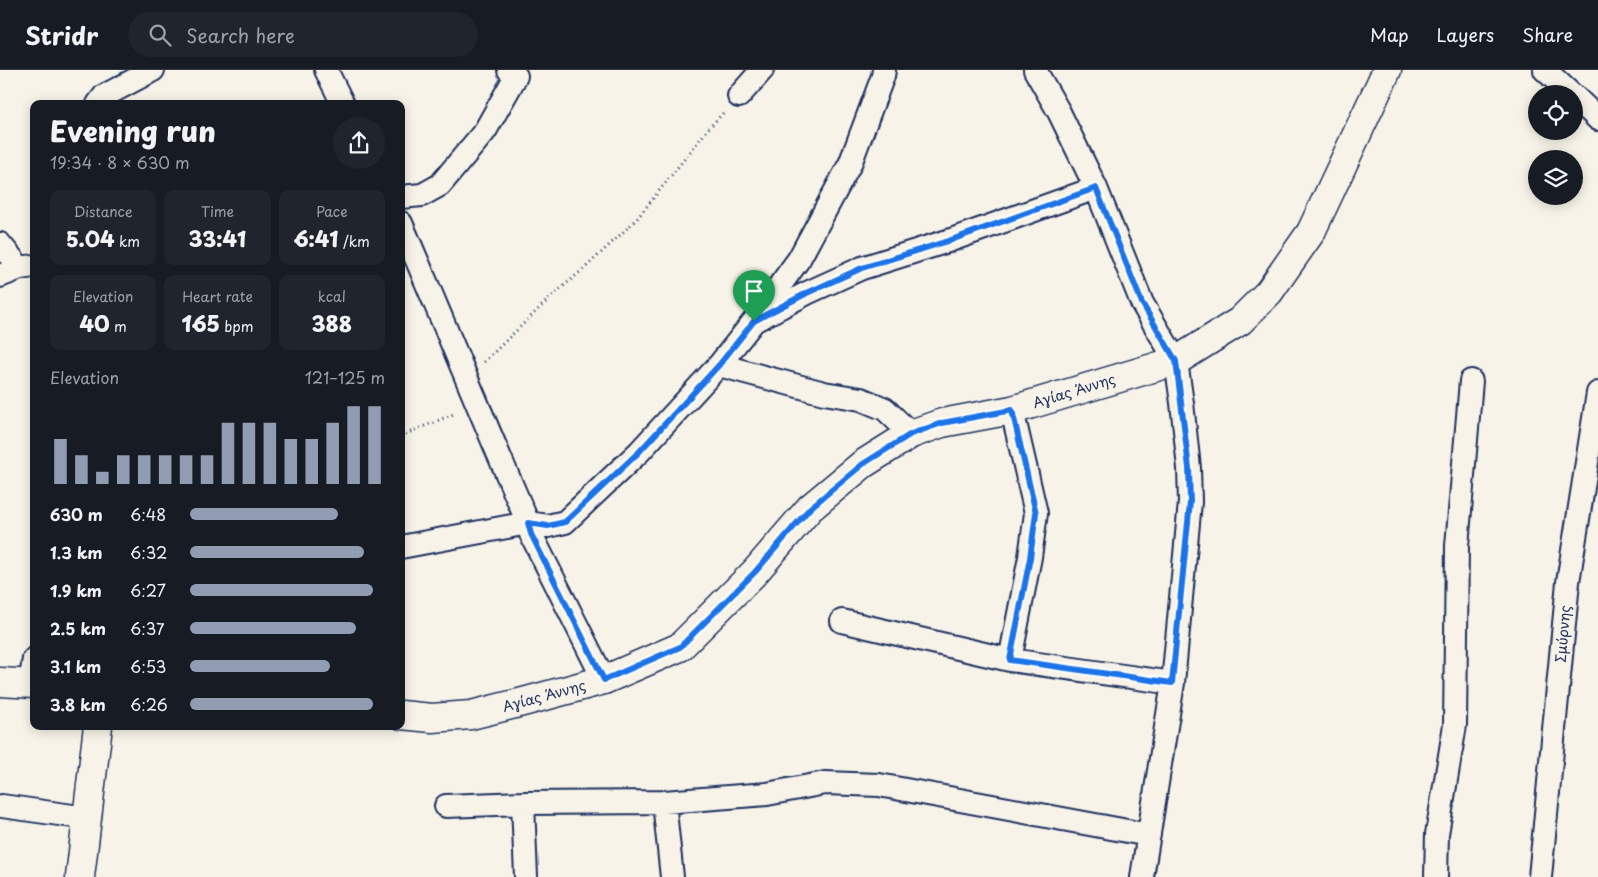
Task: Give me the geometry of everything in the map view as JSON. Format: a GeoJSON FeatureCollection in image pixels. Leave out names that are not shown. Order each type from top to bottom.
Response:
{"type":"FeatureCollection","features":[{"type":"Feature","properties":{"kind":"street"},"geometry":{"type":"LineString","coordinates":[[101,100],[104,96],[153,70]]}},
{"type":"Feature","properties":{"kind":"street"},"geometry":{"type":"LineString","coordinates":[[326,70],[341,100]]}},
{"type":"Feature","properties":{"kind":"street"},"geometry":{"type":"LineString","coordinates":[[739,96],[762,70]]}},
{"type":"Feature","properties":{"kind":"street"},"geometry":{"type":"LineString","coordinates":[[405,546],[528,523],[548,526],[565,522],[639,452],[719,365],[754,321],[798,259],[850,164],[884,70]]}},
{"type":"Feature","properties":{"kind":"street"},"geometry":{"type":"LineString","coordinates":[[1035,70],[1059,112],[1096,188],[1142,303],[1176,361],[1189,468],[1190,502],[1172,683],[1142,877]]}},
{"type":"Feature","properties":{"kind":"street","name":"Αγίας Άννης"},"geometry":{"type":"LineString","coordinates":[[405,715],[432,718],[471,715],[604,680],[680,647],[755,572],[810,508],[863,464],[911,434],[942,423],[1012,410],[1176,361],[1240,321],[1268,292],[1311,232],[1388,70]]}},
{"type":"Feature","properties":{"kind":"street"},"geometry":{"type":"LineString","coordinates":[[1545,70],[1561,85]]}},
{"type":"Feature","properties":{"kind":"street"},"geometry":{"type":"LineString","coordinates":[[405,197],[422,195],[440,185],[485,131],[515,72]]}},
{"type":"Feature","properties":{"kind":"street"},"geometry":{"type":"LineString","coordinates":[[1583,105],[1598,119]]}},
{"type":"Feature","properties":{"kind":"street"},"geometry":{"type":"LineString","coordinates":[[754,321],[807,293],[862,268],[951,240],[1096,188]]}},
{"type":"Feature","properties":{"kind":"street"},"geometry":{"type":"LineString","coordinates":[[405,232],[531,534],[604,680]]}},
{"type":"Feature","properties":{"kind":"street"},"geometry":{"type":"LineString","coordinates":[[0,244],[18,270]]}},
{"type":"Feature","properties":{"kind":"street"},"geometry":{"type":"LineString","coordinates":[[719,365],[824,393],[861,399],[886,408],[911,434]]}},
{"type":"Feature","properties":{"kind":"street"},"geometry":{"type":"LineString","coordinates":[[1436,877],[1437,834],[1455,726],[1457,546],[1471,381]]}},
{"type":"Feature","properties":{"kind":"street","name":"Σμύρνης"},"geometry":{"type":"LineString","coordinates":[[1540,877],[1568,582],[1598,393]]}},
{"type":"Feature","properties":{"kind":"street"},"geometry":{"type":"LineString","coordinates":[[1010,660],[1030,558],[1036,513],[1012,410]]}},
{"type":"Feature","properties":{"kind":"street"},"geometry":{"type":"LineString","coordinates":[[842,621],[1010,660],[1172,683]]}},
{"type":"Feature","properties":{"kind":"street"},"geometry":{"type":"LineString","coordinates":[[0,682],[30,676]]}},
{"type":"Feature","properties":{"kind":"street"},"geometry":{"type":"LineString","coordinates":[[80,877],[97,730]]}},
{"type":"Feature","properties":{"kind":"street"},"geometry":{"type":"LineString","coordinates":[[446,806],[523,803],[664,802],[767,794],[825,783],[879,785],[1149,835]]}},
{"type":"Feature","properties":{"kind":"street"},"geometry":{"type":"LineString","coordinates":[[664,802],[672,877]]}},
{"type":"Feature","properties":{"kind":"street"},"geometry":{"type":"LineString","coordinates":[[523,803],[526,877]]}},
{"type":"Feature","properties":{"kind":"street"},"geometry":{"type":"LineString","coordinates":[[2,806],[86,818]]}},
{"type":"Feature","properties":{"kind":"path"},"geometry":{"type":"LineString","coordinates":[[464,372],[483,363],[636,220],[709,128],[739,96]]}},
{"type":"Feature","properties":{"kind":"path"},"geometry":{"type":"LineString","coordinates":[[405,434],[477,406]]}},
{"type":"Feature","properties":{"kind":"route"},"geometry":{"type":"LineString","coordinates":[[1096,188],[1142,303],[1176,361],[1189,468],[1190,502],[1172,683],[1010,660],[1030,558],[1036,513],[1012,410],[942,423],[911,434],[863,464],[810,508],[755,572],[680,647],[604,680],[531,534],[528,523],[548,526],[565,522],[639,452],[719,365],[754,321],[807,293],[862,268],[951,240],[1096,188]]}}]}
